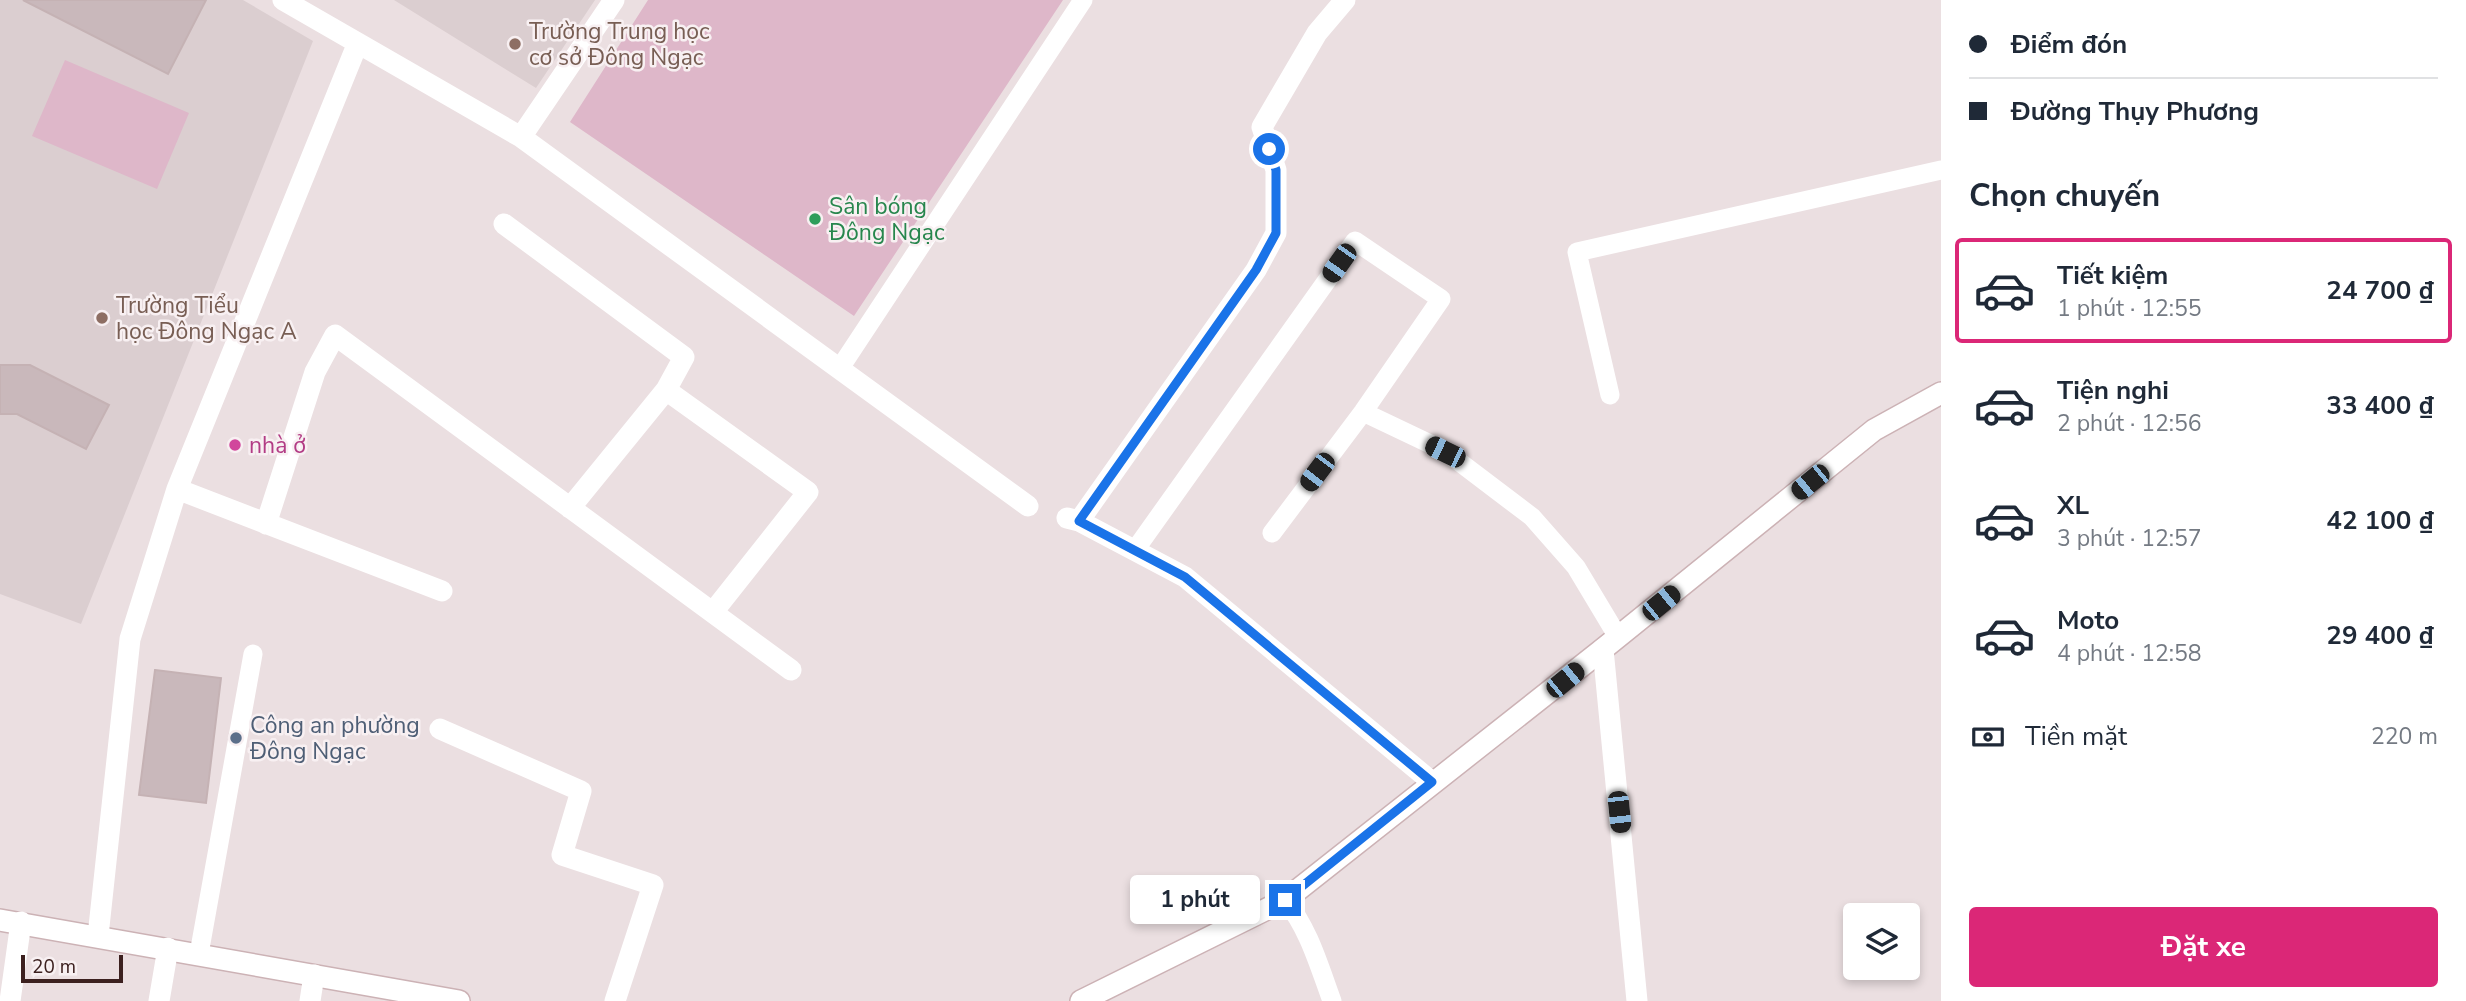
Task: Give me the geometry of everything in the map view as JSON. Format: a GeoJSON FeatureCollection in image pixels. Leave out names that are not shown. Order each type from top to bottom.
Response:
{"type":"FeatureCollection","features":[{"type":"Feature","properties":{"kind":"street"},"geometry":{"type":"LineString","coordinates":[[283,0],[356,45],[521,137],[1028,506]]}},
{"type":"Feature","properties":{"kind":"street"},"geometry":{"type":"LineString","coordinates":[[521,137],[614,0]]}},
{"type":"Feature","properties":{"kind":"street"},"geometry":{"type":"LineString","coordinates":[[1345,0],[1317,33],[1262,127],[1276,170],[1276,233],[1258,267],[1073,520],[1185,577],[1432,782]]}},
{"type":"Feature","properties":{"kind":"street"},"geometry":{"type":"LineString","coordinates":[[98,936],[130,639],[177,489],[356,45]]}},
{"type":"Feature","properties":{"kind":"street"},"geometry":{"type":"LineString","coordinates":[[504,224],[684,357],[666,390],[569,508]]}},
{"type":"Feature","properties":{"kind":"street"},"geometry":{"type":"LineString","coordinates":[[266,524],[315,372],[335,335],[791,670]]}},
{"type":"Feature","properties":{"kind":"street"},"geometry":{"type":"LineString","coordinates":[[666,390],[808,492],[713,612]]}},
{"type":"Feature","properties":{"kind":"street"},"geometry":{"type":"LineString","coordinates":[[1080,1001],[1285,900],[1611,643],[1874,430],[1941,393]]}},
{"type":"Feature","properties":{"kind":"street"},"geometry":{"type":"LineString","coordinates":[[177,489],[442,591]]}},
{"type":"Feature","properties":{"kind":"street"},"geometry":{"type":"LineString","coordinates":[[1611,643],[1637,1001]]}},
{"type":"Feature","properties":{"kind":"street"},"geometry":{"type":"LineString","coordinates":[[440,729],[581,790],[562,855],[653,885],[615,1001]]}},
{"type":"Feature","properties":{"kind":"street"},"geometry":{"type":"LineString","coordinates":[[10,1001],[10,921],[459,1001]]}},
{"type":"Feature","properties":{"kind":"street"},"geometry":{"type":"LineString","coordinates":[[159,1001],[168,948]]}},
{"type":"Feature","properties":{"kind":"street"},"geometry":{"type":"LineString","coordinates":[[310,1001],[314,975]]}},
{"type":"Feature","properties":{"kind":"lane"},"geometry":{"type":"LineString","coordinates":[[840,368],[1083,0]]}},
{"type":"Feature","properties":{"kind":"lane"},"geometry":{"type":"LineString","coordinates":[[1610,395],[1577,252],[1941,170]]}},
{"type":"Feature","properties":{"kind":"lane"},"geometry":{"type":"LineString","coordinates":[[1135,550],[1355,241],[1441,299],[1363,412],[1272,533]]}},
{"type":"Feature","properties":{"kind":"lane"},"geometry":{"type":"LineString","coordinates":[[1363,412],[1445,452],[1532,517],[1576,567],[1611,643]]}},
{"type":"Feature","properties":{"kind":"lane"},"geometry":{"type":"LineString","coordinates":[[199,954],[253,654]]}},
{"type":"Feature","properties":{"kind":"lane"},"geometry":{"type":"LineString","coordinates":[[1285,900],[1298,915],[1308,936],[1332,1001]]}},
{"type":"Feature","properties":{"kind":"shaded area","name":"Trường Tiểu học Đông Ngạc A"},"geometry":{"type":"Polygon","coordinates":[[[0,0],[243,0],[313,41],[81,624],[0,594],[0,0]]]}},
{"type":"Feature","properties":{"kind":"shaded area","name":"Trường Trung học cơ sở Đông Ngạc"},"geometry":{"type":"Polygon","coordinates":[[[394,0],[595,0],[536,88],[394,0]]]}},
{"type":"Feature","properties":{"kind":"shaded area","name":"Sân bóng Đông Ngạc"},"geometry":{"type":"Polygon","coordinates":[[[648,0],[1063,0],[854,316],[570,122],[648,0]]]}},
{"type":"Feature","properties":{"kind":"shaded area"},"geometry":{"type":"Polygon","coordinates":[[[65,60],[189,113],[157,189],[32,136],[65,60]]]}},
{"type":"Feature","properties":{"kind":"building"},"geometry":{"type":"Polygon","coordinates":[[[23,0],[206,0],[168,74],[23,0]]]}},
{"type":"Feature","properties":{"kind":"building"},"geometry":{"type":"Polygon","coordinates":[[[0,365],[30,365],[109,405],[86,449],[17,414],[0,414],[0,365]]]}},
{"type":"Feature","properties":{"kind":"building"},"geometry":{"type":"Polygon","coordinates":[[[155,670],[221,678],[206,803],[139,795],[155,670]]]}},
{"type":"Feature","properties":{"kind":"place","name":"Trường Trung học cơ sở Đông Ngạc"},"geometry":{"type":"Point","coordinates":[515,44]}},
{"type":"Feature","properties":{"kind":"place","name":"Sân bóng Đông Ngạc"},"geometry":{"type":"Point","coordinates":[815,219]}},
{"type":"Feature","properties":{"kind":"place","name":"Trường Tiểu học Đông Ngạc A"},"geometry":{"type":"Point","coordinates":[102,318]}},
{"type":"Feature","properties":{"kind":"place","name":"nhà ở"},"geometry":{"type":"Point","coordinates":[235,445]}},
{"type":"Feature","properties":{"kind":"place","name":"Công an phường Đông Ngạc"},"geometry":{"type":"Point","coordinates":[236,738]}},
{"type":"Feature","properties":{"kind":"route"},"geometry":{"type":"LineString","coordinates":[[1269,149],[1276,170],[1276,233],[1256,270],[1079,521],[1185,577],[1327,692],[1432,782],[1285,900]]}}]}
